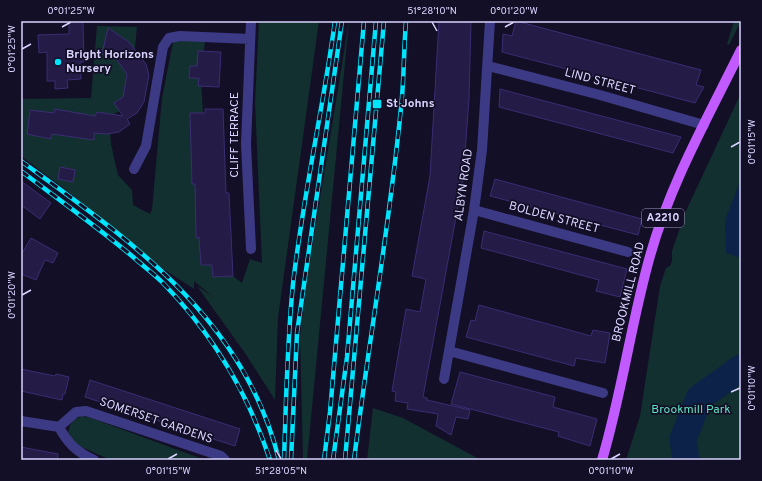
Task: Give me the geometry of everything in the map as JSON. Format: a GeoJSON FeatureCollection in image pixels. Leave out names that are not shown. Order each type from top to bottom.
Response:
{"type":"FeatureCollection","features":[{"type":"Feature","properties":{"kind":"main road","name":"BROOKMILL ROAD"},"geometry":{"type":"LineString","coordinates":[[602,460],[619,398],[636,312],[650,255],[664,214],[684,165],[741,50]]}},
{"type":"Feature","properties":{"kind":"street","name":"CLIFF TERRACE"},"geometry":{"type":"LineString","coordinates":[[251,21],[246,144],[251,249]]}},
{"type":"Feature","properties":{"kind":"street","name":"ALBYN ROAD"},"geometry":{"type":"LineString","coordinates":[[444,379],[474,210],[482,150],[490,21]]}},
{"type":"Feature","properties":{"kind":"street"},"geometry":{"type":"LineString","coordinates":[[134,169],[146,146],[163,46],[169,38],[180,36],[250,39]]}},
{"type":"Feature","properties":{"kind":"street","name":"LIND STREET"},"geometry":{"type":"LineString","coordinates":[[488,66],[600,95],[704,125]]}},
{"type":"Feature","properties":{"kind":"street","name":"BOLDEN STREET"},"geometry":{"type":"LineString","coordinates":[[474,210],[628,252]]}},
{"type":"Feature","properties":{"kind":"street"},"geometry":{"type":"LineString","coordinates":[[449,351],[603,393]]}},
{"type":"Feature","properties":{"kind":"street","name":"SOMERSET GARDENS"},"geometry":{"type":"LineString","coordinates":[[60,427],[76,412],[86,411],[221,456],[225,460]]}},
{"type":"Feature","properties":{"kind":"street"},"geometry":{"type":"LineString","coordinates":[[21,421],[60,427],[66,441],[83,455],[94,460]]}},
{"type":"Feature","properties":{"kind":"green space"},"geometry":{"type":"Polygon","coordinates":[[[259,21],[319,21],[278,318],[275,400],[247,356],[197,286],[213,297],[194,281],[194,289],[159,266],[74,196],[21,156],[21,99],[91,98],[97,26],[137,27],[129,107],[109,116],[111,144],[118,175],[132,190],[133,205],[150,214],[152,210],[162,98],[173,42],[178,39],[205,40],[201,80],[213,276],[233,276],[242,283],[250,259],[262,263],[255,103],[259,21]]]}},
{"type":"Feature","properties":{"kind":"green space"},"geometry":{"type":"Polygon","coordinates":[[[349,21],[307,460],[303,460],[300,336],[308,273],[349,21]]]}},
{"type":"Feature","properties":{"kind":"green space"},"geometry":{"type":"Polygon","coordinates":[[[734,21],[741,21],[729,45],[727,44],[734,21]]]}},
{"type":"Feature","properties":{"kind":"green space","name":"Brookmill Park"},"geometry":{"type":"Polygon","coordinates":[[[741,93],[741,460],[626,460],[640,416],[660,286],[666,268],[670,266],[672,261],[672,251],[685,213],[741,93]]]}},
{"type":"Feature","properties":{"kind":"green space"},"geometry":{"type":"Polygon","coordinates":[[[373,408],[403,418],[481,460],[367,460],[373,408]]]}},
{"type":"Feature","properties":{"kind":"green space"},"geometry":{"type":"Polygon","coordinates":[[[82,416],[205,460],[111,460],[79,446],[72,441],[68,432],[70,425],[75,419],[82,416]]]}},
{"type":"Feature","properties":{"kind":"water"},"geometry":{"type":"Polygon","coordinates":[[[741,179],[741,258],[726,253],[725,220],[741,179]]]}},
{"type":"Feature","properties":{"kind":"building"},"geometry":{"type":"Polygon","coordinates":[[[69,21],[83,21],[84,62],[80,62],[81,79],[67,80],[68,88],[55,89],[55,81],[47,81],[47,52],[39,53],[38,35],[69,34],[69,21]]]}},
{"type":"Feature","properties":{"kind":"building"},"geometry":{"type":"Polygon","coordinates":[[[439,21],[471,21],[469,99],[463,179],[423,397],[427,398],[427,400],[470,410],[468,419],[456,417],[451,435],[436,426],[438,414],[407,409],[408,403],[395,401],[396,392],[392,391],[406,309],[420,312],[426,279],[412,276],[430,176],[439,21]]]}},
{"type":"Feature","properties":{"kind":"building"},"geometry":{"type":"Polygon","coordinates":[[[516,21],[701,70],[696,85],[704,87],[695,103],[502,52],[503,34],[512,36],[516,21]]]}},
{"type":"Feature","properties":{"kind":"building"},"geometry":{"type":"Polygon","coordinates":[[[108,28],[129,42],[146,64],[149,75],[144,102],[137,113],[127,119],[130,124],[119,132],[107,134],[94,133],[94,140],[52,134],[51,139],[27,134],[30,110],[54,113],[55,109],[95,116],[97,112],[123,116],[114,103],[123,97],[127,74],[114,56],[102,54],[108,28]]]}},
{"type":"Feature","properties":{"kind":"building"},"geometry":{"type":"Polygon","coordinates":[[[198,51],[221,52],[219,87],[198,86],[199,78],[189,78],[190,66],[197,66],[198,51]]]}},
{"type":"Feature","properties":{"kind":"building"},"geometry":{"type":"Polygon","coordinates":[[[500,89],[681,137],[673,153],[499,107],[500,89]]]}},
{"type":"Feature","properties":{"kind":"building"},"geometry":{"type":"Polygon","coordinates":[[[205,109],[223,109],[226,193],[229,193],[233,276],[213,277],[212,265],[201,265],[199,237],[196,238],[195,184],[192,184],[190,113],[205,113],[205,109]]]}},
{"type":"Feature","properties":{"kind":"building"},"geometry":{"type":"Polygon","coordinates":[[[60,167],[75,170],[73,182],[58,179],[60,167]]]}},
{"type":"Feature","properties":{"kind":"building"},"geometry":{"type":"Polygon","coordinates":[[[495,179],[642,219],[638,235],[490,196],[495,179]]]}},
{"type":"Feature","properties":{"kind":"building"},"geometry":{"type":"Polygon","coordinates":[[[21,181],[51,203],[40,219],[21,205],[21,181]]]}},
{"type":"Feature","properties":{"kind":"building"},"geometry":{"type":"Polygon","coordinates":[[[484,231],[627,269],[620,297],[596,291],[599,280],[481,248],[484,231]]]}},
{"type":"Feature","properties":{"kind":"building"},"geometry":{"type":"Polygon","coordinates":[[[31,238],[58,253],[53,263],[45,260],[36,280],[21,274],[21,255],[31,238]]]}},
{"type":"Feature","properties":{"kind":"building"},"geometry":{"type":"Polygon","coordinates":[[[479,305],[591,336],[593,330],[610,333],[605,363],[576,358],[574,366],[466,337],[471,320],[475,321],[479,305]]]}},
{"type":"Feature","properties":{"kind":"building"},"geometry":{"type":"Polygon","coordinates":[[[21,369],[55,376],[56,374],[69,377],[62,400],[21,391],[21,369]]]}},
{"type":"Feature","properties":{"kind":"building"},"geometry":{"type":"Polygon","coordinates":[[[460,372],[555,397],[553,407],[597,419],[590,446],[558,436],[559,432],[451,404],[460,372]]]}},
{"type":"Feature","properties":{"kind":"building"},"geometry":{"type":"Polygon","coordinates":[[[90,380],[240,429],[235,446],[85,397],[90,380]]]}},
{"type":"Feature","properties":{"kind":"building"},"geometry":{"type":"Polygon","coordinates":[[[21,447],[58,454],[57,460],[21,460],[21,447]]]}},
{"type":"Feature","properties":{"kind":"waterway"},"geometry":{"type":"LineString","coordinates":[[686,460],[683,439],[699,398],[741,368]]}},
{"type":"Feature","properties":{"kind":"railway"},"geometry":{"type":"LineString","coordinates":[[284,460],[288,350],[293,284],[302,218],[335,21]]}},
{"type":"Feature","properties":{"kind":"railway"},"geometry":{"type":"LineString","coordinates":[[291,460],[297,333],[342,21]]}},
{"type":"Feature","properties":{"kind":"railway"},"geometry":{"type":"LineString","coordinates":[[324,460],[330,412],[364,21]]}},
{"type":"Feature","properties":{"kind":"railway"},"geometry":{"type":"LineString","coordinates":[[333,460],[347,357],[376,21]]}},
{"type":"Feature","properties":{"kind":"railway"},"geometry":{"type":"LineString","coordinates":[[345,460],[384,21]]}},
{"type":"Feature","properties":{"kind":"railway"},"geometry":{"type":"LineString","coordinates":[[354,460],[392,188],[402,97],[406,21]]}},
{"type":"Feature","properties":{"kind":"railway"},"geometry":{"type":"LineString","coordinates":[[21,161],[63,191],[142,254],[178,288],[211,324],[240,365],[262,410],[279,460]]}},
{"type":"Feature","properties":{"kind":"railway"},"geometry":{"type":"LineString","coordinates":[[21,171],[91,223],[132,256],[159,279],[180,301],[212,343],[239,387],[251,411],[270,460]]}},
{"type":"Feature","properties":{"kind":"place","name":"Bright Horizons Nursery"},"geometry":{"type":"Point","coordinates":[58,62]}},
{"type":"Feature","properties":{"kind":"place","name":"St Johns"},"geometry":{"type":"Point","coordinates":[377,104]}}]}
